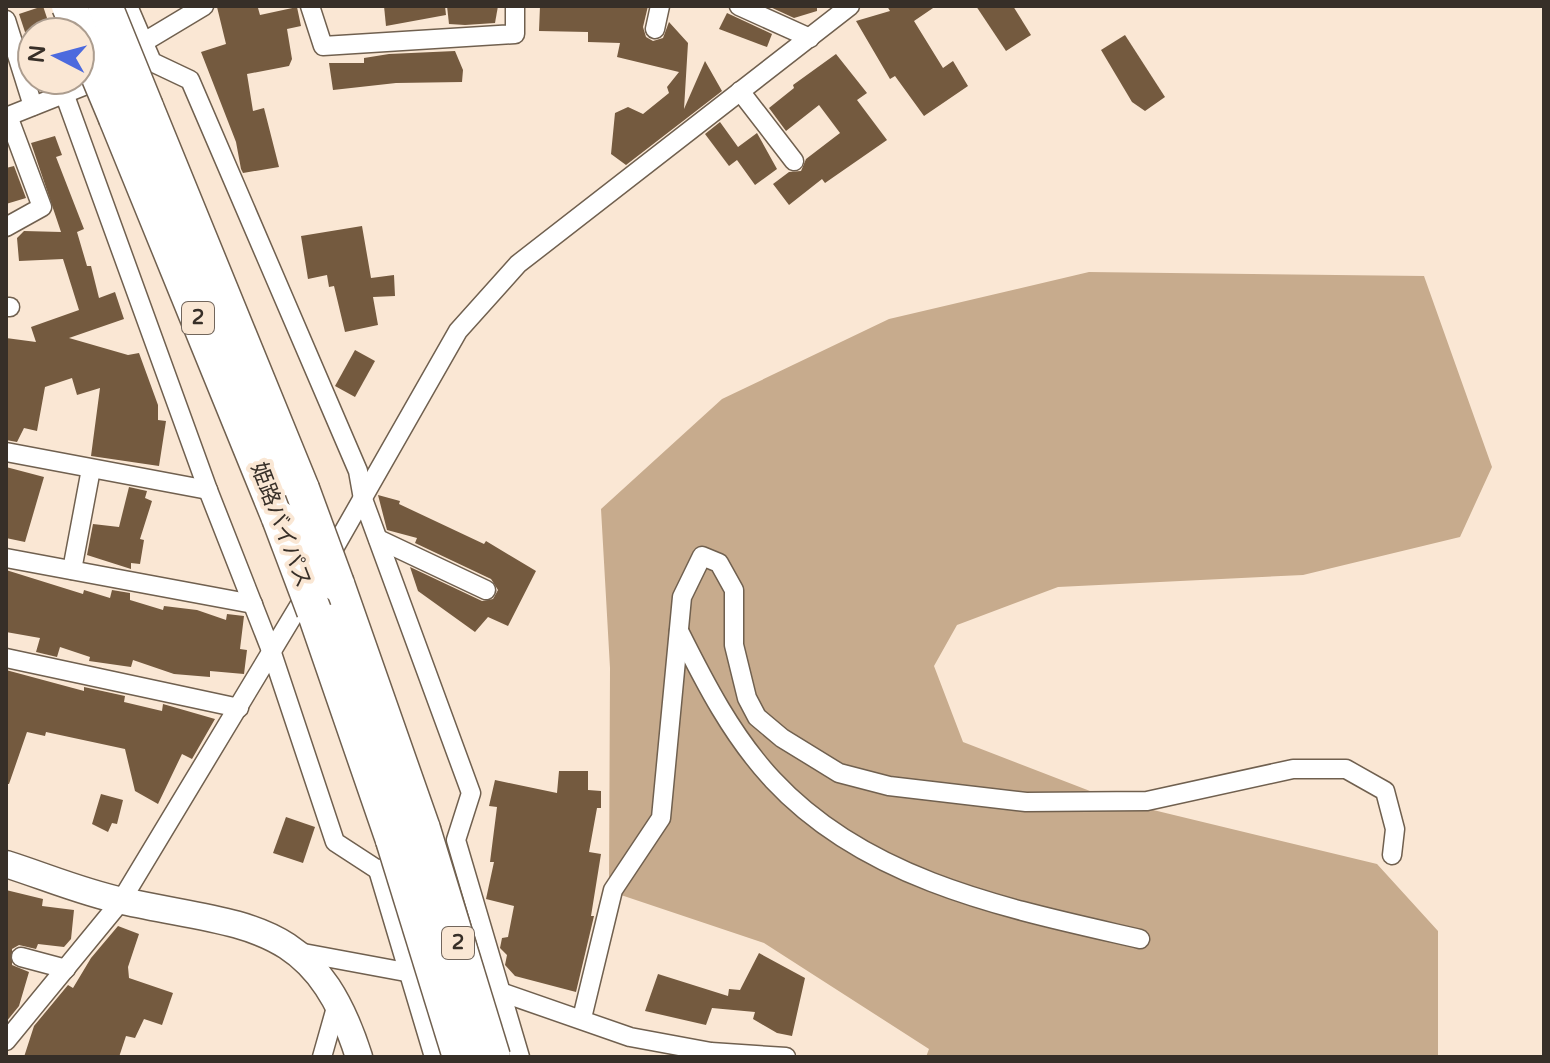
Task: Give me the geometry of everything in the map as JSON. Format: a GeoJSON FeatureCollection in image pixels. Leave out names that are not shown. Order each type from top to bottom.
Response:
{"type":"FeatureCollection","features":[{"type":"Feature","properties":{"kind":"highway","name":"姫路バイパス"},"geometry":{"type":"LineString","coordinates":[[69,6],[131,113],[302,489],[337,584],[398,846],[460,1057]]}},
{"type":"Feature","properties":{"kind":"highway","name":"姫路バイパス"},"geometry":{"type":"LineString","coordinates":[[105,6],[131,113],[398,846],[493,1057]]}},
{"type":"Feature","properties":{"kind":"street"},"geometry":{"type":"LineString","coordinates":[[128,6],[152,62],[190,80],[358,471],[363,499],[471,793],[456,840],[520,1057]]}},
{"type":"Feature","properties":{"kind":"street"},"geometry":{"type":"LineString","coordinates":[[144,42],[204,6]]}},
{"type":"Feature","properties":{"kind":"street"},"geometry":{"type":"LineString","coordinates":[[310,6],[323,46],[515,34],[515,6]]}},
{"type":"Feature","properties":{"kind":"street"},"geometry":{"type":"LineString","coordinates":[[655,29],[660,6]]}},
{"type":"Feature","properties":{"kind":"street"},"geometry":{"type":"LineString","coordinates":[[739,6],[810,38]]}},
{"type":"Feature","properties":{"kind":"street"},"geometry":{"type":"LineString","coordinates":[[6,1041],[121,901],[272,653],[458,331],[518,264],[850,6]]}},
{"type":"Feature","properties":{"kind":"street"},"geometry":{"type":"LineString","coordinates":[[6,20],[33,106]]}},
{"type":"Feature","properties":{"kind":"street"},"geometry":{"type":"LineString","coordinates":[[96,82],[152,62]]}},
{"type":"Feature","properties":{"kind":"street"},"geometry":{"type":"LineString","coordinates":[[740,91],[794,161]]}},
{"type":"Feature","properties":{"kind":"street"},"geometry":{"type":"LineString","coordinates":[[6,227],[42,207],[7,116],[57,96]]}},
{"type":"Feature","properties":{"kind":"street"},"geometry":{"type":"LineString","coordinates":[[65,96],[208,490],[272,653],[335,842],[398,846],[456,840]]}},
{"type":"Feature","properties":{"kind":"street"},"geometry":{"type":"LineString","coordinates":[[6,452],[208,490]]}},
{"type":"Feature","properties":{"kind":"street"},"geometry":{"type":"LineString","coordinates":[[72,570],[91,469]]}},
{"type":"Feature","properties":{"kind":"street"},"geometry":{"type":"LineString","coordinates":[[378,539],[486,590]]}},
{"type":"Feature","properties":{"kind":"street"},"geometry":{"type":"LineString","coordinates":[[582,1018],[613,890],[661,818],[682,597],[702,556],[719,563],[734,590],[734,645],[747,698],[757,717],[782,738],[839,773],[889,786],[1026,802],[1147,801],[1293,769],[1346,769],[1385,791],[1395,829],[1392,855]]}},
{"type":"Feature","properties":{"kind":"street"},"geometry":{"type":"LineString","coordinates":[[6,558],[253,604]]}},
{"type":"Feature","properties":{"kind":"street"},"geometry":{"type":"LineString","coordinates":[[679,631],[716,704],[773,780],[831,829],[889,866],[993,905],[1140,939]]}},
{"type":"Feature","properties":{"kind":"street"},"geometry":{"type":"LineString","coordinates":[[6,658],[239,708]]}},
{"type":"Feature","properties":{"kind":"street"},"geometry":{"type":"LineString","coordinates":[[398,846],[407,971],[434,1057]]}},
{"type":"Feature","properties":{"kind":"street"},"geometry":{"type":"LineString","coordinates":[[6,864],[121,901],[244,924],[298,952],[501,991],[630,1037],[711,1052],[786,1057]]}},
{"type":"Feature","properties":{"kind":"street"},"geometry":{"type":"LineString","coordinates":[[298,952],[326,983],[359,1057]]}},
{"type":"Feature","properties":{"kind":"street"},"geometry":{"type":"LineString","coordinates":[[21,957],[66,969]]}},
{"type":"Feature","properties":{"kind":"street"},"geometry":{"type":"LineString","coordinates":[[322,1057],[337,1004]]}},
{"type":"Feature","properties":{"kind":"shaded area"},"geometry":{"type":"Polygon","coordinates":[[[1089,272],[1424,276],[1492,467],[1460,537],[1303,575],[1058,587],[957,625],[934,666],[963,742],[1116,801],[1377,864],[1438,931],[1438,1057],[926,1057],[929,1049],[764,943],[609,891],[610,668],[601,509],[722,399],[889,319],[1089,272]]]}},
{"type":"Feature","properties":{"kind":"building"},"geometry":{"type":"Polygon","coordinates":[[[43,6],[46,16],[20,16],[43,6]]]}},
{"type":"Feature","properties":{"kind":"building"},"geometry":{"type":"Polygon","coordinates":[[[384,6],[445,6],[446,15],[386,26],[384,6]]]}},
{"type":"Feature","properties":{"kind":"building"},"geometry":{"type":"Polygon","coordinates":[[[447,6],[498,6],[495,23],[465,25],[449,24],[447,6]]]}},
{"type":"Feature","properties":{"kind":"building"},"geometry":{"type":"Polygon","coordinates":[[[540,6],[648,6],[643,27],[646,37],[653,41],[663,38],[669,22],[688,43],[684,109],[705,61],[722,91],[626,165],[611,154],[615,113],[628,107],[643,114],[669,93],[667,87],[679,72],[617,57],[620,43],[588,42],[588,32],[539,31],[540,6]]]}},
{"type":"Feature","properties":{"kind":"building"},"geometry":{"type":"Polygon","coordinates":[[[768,6],[817,6],[817,11],[794,18],[768,6]]]}},
{"type":"Feature","properties":{"kind":"building"},"geometry":{"type":"Polygon","coordinates":[[[887,6],[936,6],[914,21],[943,68],[953,61],[968,86],[924,116],[895,76],[890,79],[856,21],[890,11],[887,6]]]}},
{"type":"Feature","properties":{"kind":"building"},"geometry":{"type":"Polygon","coordinates":[[[976,6],[1013,6],[1031,35],[1006,51],[976,6]]]}},
{"type":"Feature","properties":{"kind":"building"},"geometry":{"type":"Polygon","coordinates":[[[217,7],[258,8],[260,15],[297,7],[301,26],[287,29],[292,59],[289,66],[247,74],[253,111],[264,108],[279,167],[243,173],[241,169],[236,142],[201,52],[226,44],[217,7]]]}},
{"type":"Feature","properties":{"kind":"building"},"geometry":{"type":"Polygon","coordinates":[[[727,13],[772,34],[767,47],[719,29],[727,13]]]}},
{"type":"Feature","properties":{"kind":"building"},"geometry":{"type":"Polygon","coordinates":[[[1125,35],[1165,97],[1145,111],[1132,102],[1101,50],[1125,35]]]}},
{"type":"Feature","properties":{"kind":"building"},"geometry":{"type":"Polygon","coordinates":[[[455,51],[463,70],[462,82],[396,83],[333,90],[329,63],[364,63],[364,58],[389,54],[455,51]]]}},
{"type":"Feature","properties":{"kind":"building"},"geometry":{"type":"Polygon","coordinates":[[[836,54],[867,93],[857,100],[887,140],[825,183],[822,179],[789,205],[773,184],[789,172],[801,171],[806,159],[840,133],[819,105],[786,131],[769,108],[794,88],[793,85],[836,54]]]}},
{"type":"Feature","properties":{"kind":"building"},"geometry":{"type":"Polygon","coordinates":[[[720,122],[738,147],[757,133],[777,169],[755,185],[737,160],[729,166],[705,134],[720,122]]]}},
{"type":"Feature","properties":{"kind":"building"},"geometry":{"type":"Polygon","coordinates":[[[55,136],[62,155],[56,157],[84,229],[77,232],[87,266],[91,266],[99,298],[115,292],[124,319],[69,338],[128,355],[139,353],[158,405],[158,420],[166,421],[159,466],[91,456],[100,388],[77,395],[72,378],[45,387],[37,431],[24,428],[17,442],[6,440],[6,338],[36,342],[31,327],[79,310],[63,259],[19,261],[17,238],[24,231],[61,232],[31,143],[55,136]]]}},
{"type":"Feature","properties":{"kind":"building"},"geometry":{"type":"Polygon","coordinates":[[[14,166],[26,198],[6,204],[6,168],[14,166]]]}},
{"type":"Feature","properties":{"kind":"building"},"geometry":{"type":"Polygon","coordinates":[[[362,226],[371,278],[394,275],[395,296],[373,297],[378,325],[345,332],[334,286],[329,287],[327,275],[308,279],[301,236],[362,226]]]}},
{"type":"Feature","properties":{"kind":"building"},"geometry":{"type":"Polygon","coordinates":[[[355,350],[375,361],[355,397],[335,386],[355,350]]]}},
{"type":"Feature","properties":{"kind":"building"},"geometry":{"type":"Polygon","coordinates":[[[6,467],[44,477],[25,542],[6,538],[6,467]]]}},
{"type":"Feature","properties":{"kind":"building"},"geometry":{"type":"Polygon","coordinates":[[[129,487],[147,491],[145,498],[152,501],[140,539],[144,540],[140,564],[131,563],[131,569],[87,555],[93,524],[119,527],[129,487]]]}},
{"type":"Feature","properties":{"kind":"building"},"geometry":{"type":"Polygon","coordinates":[[[378,495],[400,501],[399,504],[484,544],[486,541],[536,571],[508,626],[488,617],[475,632],[418,591],[410,567],[482,601],[493,599],[498,590],[491,579],[415,543],[417,538],[387,530],[378,495]]]}},
{"type":"Feature","properties":{"kind":"building"},"geometry":{"type":"Polygon","coordinates":[[[6,570],[83,594],[84,590],[110,598],[112,590],[130,593],[130,600],[163,610],[164,606],[197,610],[226,620],[227,614],[244,616],[240,649],[247,650],[244,674],[210,671],[210,677],[174,674],[133,660],[131,667],[89,661],[90,657],[60,647],[57,657],[36,652],[40,638],[6,632],[6,570]]]}},
{"type":"Feature","properties":{"kind":"building"},"geometry":{"type":"Polygon","coordinates":[[[6,670],[84,691],[84,687],[125,696],[124,702],[162,711],[163,704],[215,719],[192,759],[182,754],[158,804],[135,791],[125,749],[46,732],[45,736],[27,732],[9,784],[6,784],[6,670]]]}},
{"type":"Feature","properties":{"kind":"building"},"geometry":{"type":"Polygon","coordinates":[[[559,771],[588,771],[588,790],[601,791],[601,808],[597,808],[589,852],[601,854],[591,916],[594,916],[576,992],[515,976],[505,965],[507,955],[500,948],[502,938],[508,937],[514,906],[486,899],[494,862],[490,862],[497,807],[489,806],[495,780],[557,793],[559,771]]]}},
{"type":"Feature","properties":{"kind":"building"},"geometry":{"type":"Polygon","coordinates":[[[101,794],[123,800],[117,824],[112,823],[108,832],[92,824],[101,794]]]}},
{"type":"Feature","properties":{"kind":"building"},"geometry":{"type":"Polygon","coordinates":[[[286,817],[315,827],[303,863],[273,853],[286,817]]]}},
{"type":"Feature","properties":{"kind":"building"},"geometry":{"type":"Polygon","coordinates":[[[6,890],[43,899],[42,906],[74,910],[71,939],[64,947],[38,944],[36,949],[19,945],[12,949],[12,965],[29,972],[19,1006],[6,1022],[6,890]]]}},
{"type":"Feature","properties":{"kind":"building"},"geometry":{"type":"Polygon","coordinates":[[[118,926],[139,934],[128,967],[129,978],[173,993],[162,1025],[144,1019],[135,1038],[126,1036],[119,1057],[24,1057],[34,1026],[68,985],[73,988],[91,958],[118,926]]]}},
{"type":"Feature","properties":{"kind":"building"},"geometry":{"type":"Polygon","coordinates":[[[759,953],[805,978],[792,1036],[777,1033],[753,1019],[755,1012],[712,1008],[706,1025],[645,1011],[658,974],[728,996],[729,989],[740,990],[759,953]]]}}]}
